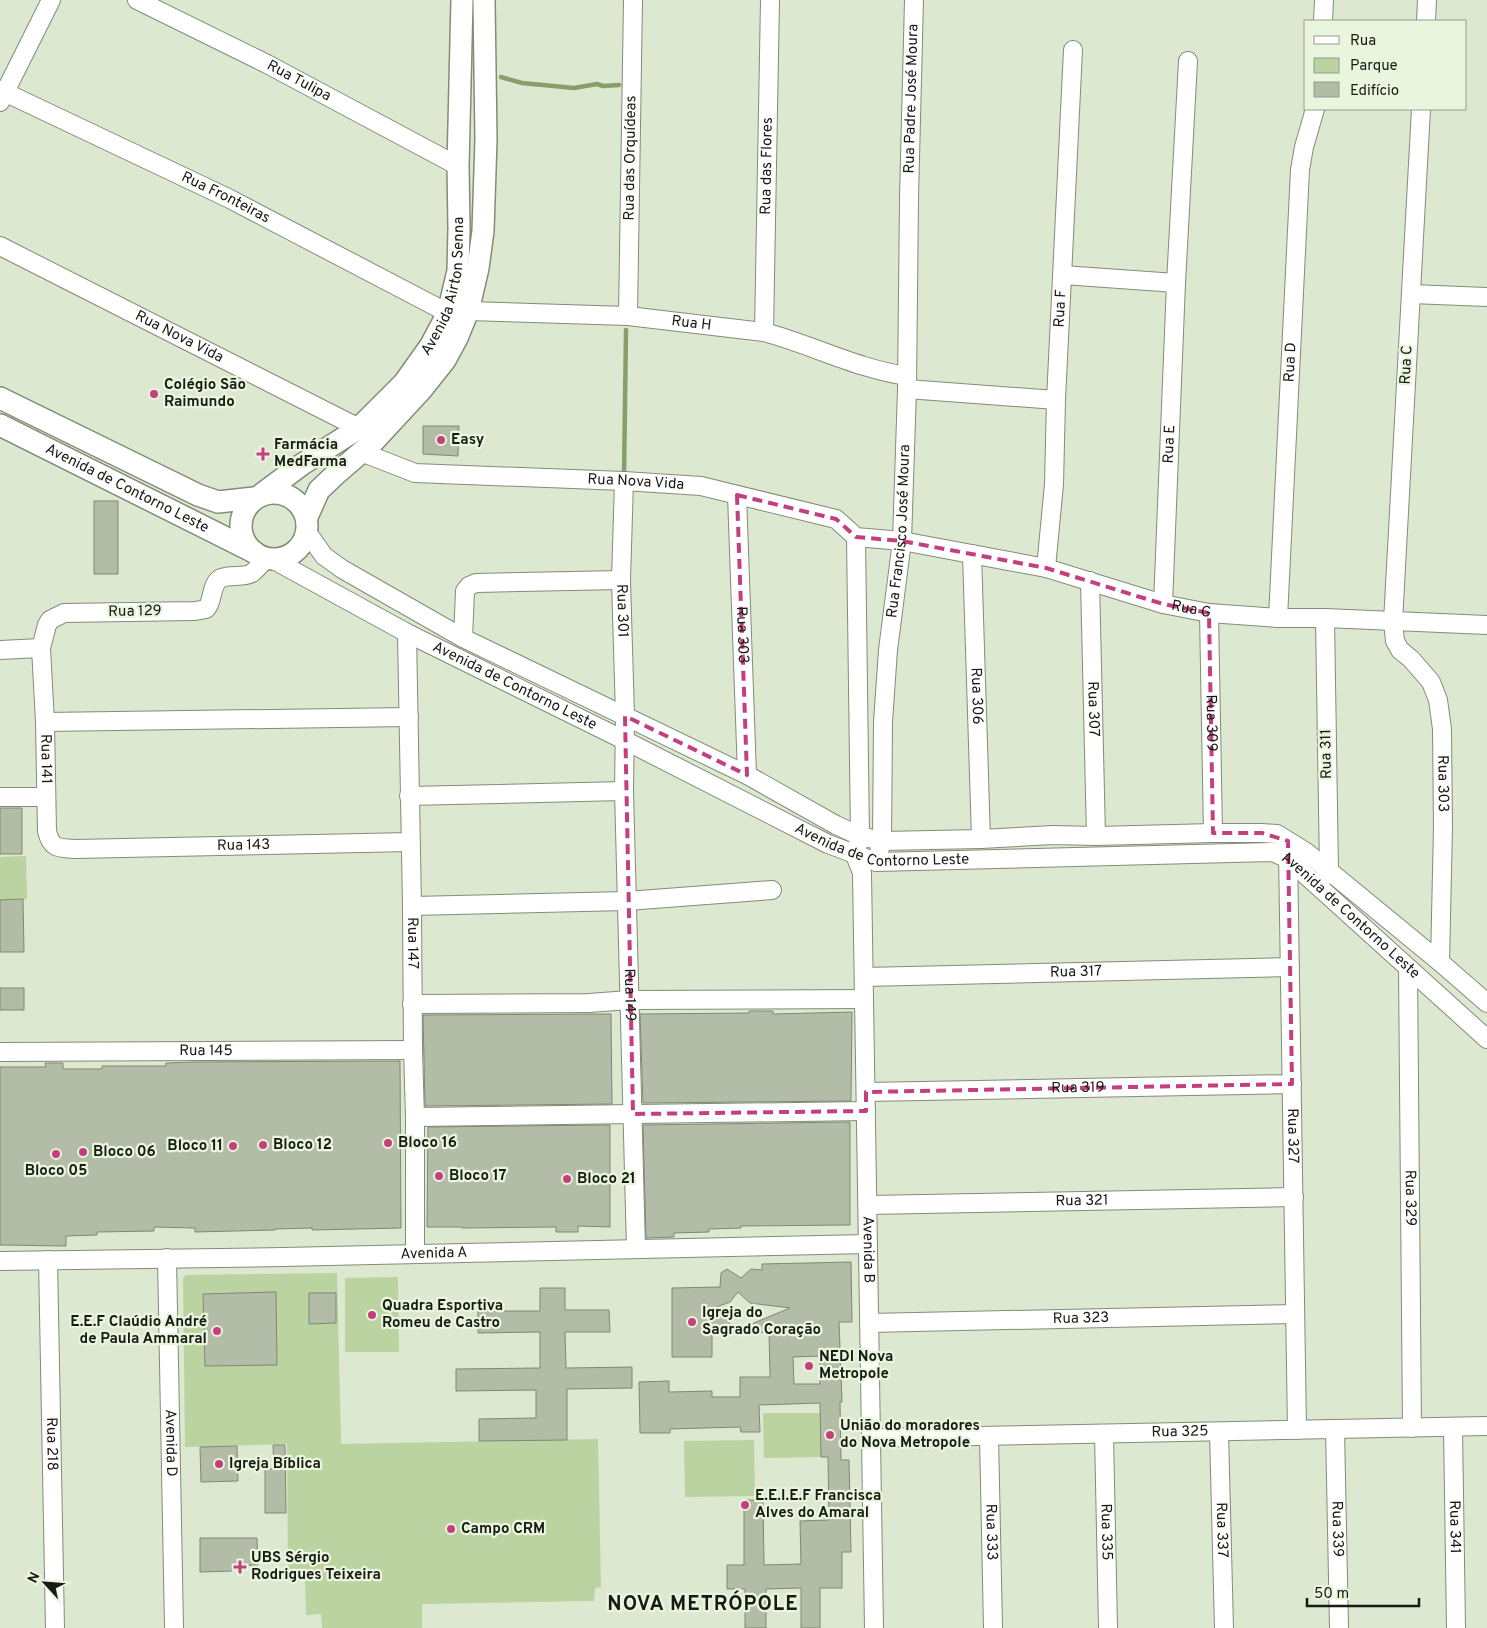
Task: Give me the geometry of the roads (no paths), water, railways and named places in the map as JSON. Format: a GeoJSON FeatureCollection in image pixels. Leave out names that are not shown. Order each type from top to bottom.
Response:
{"type":"FeatureCollection","features":[{"type":"Feature","properties":{"kind":"main road","name":"Avenida Airton Senna"},"geometry":{"type":"LineString","coordinates":[[258,496],[301,465],[359,428],[404,383],[431,345],[458,312],[458,166],[462,0]]}},
{"type":"Feature","properties":{"kind":"main road","name":"Avenida Airton Senna"},"geometry":{"type":"LineString","coordinates":[[307,525],[319,490],[389,426],[428,382],[449,353],[458,312],[478,268],[483,231],[486,139],[484,0]]}},
{"type":"Feature","properties":{"kind":"main road","name":"Avenida de Contorno Leste"},"geometry":{"type":"LineString","coordinates":[[0,398],[198,495],[218,502],[258,496]]}},
{"type":"Feature","properties":{"kind":"main road","name":"Avenida de Contorno Leste"},"geometry":{"type":"LineString","coordinates":[[0,425],[264,557]]}},
{"type":"Feature","properties":{"kind":"main road"},"geometry":{"type":"LineString","coordinates":[[273,492],[284,493],[294,498],[302,507],[307,525],[306,539],[295,551],[281,558],[264,557],[247,546],[241,529],[242,518],[258,496],[273,492]]}},
{"type":"Feature","properties":{"kind":"street"},"geometry":{"type":"LineString","coordinates":[[2,95],[51,0]]}},
{"type":"Feature","properties":{"kind":"street","name":"Rua Tulipa"},"geometry":{"type":"LineString","coordinates":[[137,0],[267,64],[458,166]]}},
{"type":"Feature","properties":{"kind":"street","name":"Rua das Orquídeas"},"geometry":{"type":"LineString","coordinates":[[628,316],[633,0]]}},
{"type":"Feature","properties":{"kind":"street","name":"Rua das Flores"},"geometry":{"type":"LineString","coordinates":[[764,332],[770,0]]}},
{"type":"Feature","properties":{"kind":"street","name":"Rua Padre José Moura"},"geometry":{"type":"LineString","coordinates":[[909,198],[914,0]]}},
{"type":"Feature","properties":{"kind":"street"},"geometry":{"type":"LineString","coordinates":[[1323,20],[1324,0]]}},
{"type":"Feature","properties":{"kind":"street"},"geometry":{"type":"LineString","coordinates":[[1426,20],[1428,0]]}},
{"type":"Feature","properties":{"kind":"street","name":"Rua F"},"geometry":{"type":"LineString","coordinates":[[1046,568],[1054,484],[1056,400],[1073,50]]}},
{"type":"Feature","properties":{"kind":"street","name":"Rua E"},"geometry":{"type":"LineString","coordinates":[[1163,604],[1176,284],[1188,61]]}},
{"type":"Feature","properties":{"kind":"street","name":"Rua Fronteiras"},"geometry":{"type":"LineString","coordinates":[[2,95],[228,198],[458,312]]}},
{"type":"Feature","properties":{"kind":"street","name":"Rua D"},"geometry":{"type":"LineString","coordinates":[[1278,618],[1300,170],[1304,147],[1315,110]]}},
{"type":"Feature","properties":{"kind":"street","name":"Rua C"},"geometry":{"type":"LineString","coordinates":[[1393,622],[1421,110]]}},
{"type":"Feature","properties":{"kind":"street","name":"Rua Francisco José Moura"},"geometry":{"type":"LineString","coordinates":[[876,862],[882,841],[884,722],[888,650],[902,541],[907,382],[909,198]]}},
{"type":"Feature","properties":{"kind":"street","name":"Rua Nova Vida"},"geometry":{"type":"LineString","coordinates":[[0,246],[359,428]]}},
{"type":"Feature","properties":{"kind":"street"},"geometry":{"type":"LineString","coordinates":[[1063,276],[1176,284]]}},
{"type":"Feature","properties":{"kind":"street"},"geometry":{"type":"LineString","coordinates":[[1411,294],[1487,297]]}},
{"type":"Feature","properties":{"kind":"street","name":"Rua H"},"geometry":{"type":"LineString","coordinates":[[458,312],[628,316],[764,332],[907,382],[1056,400]]}},
{"type":"Feature","properties":{"kind":"street","name":"Rua Nova Vida"},"geometry":{"type":"LineString","coordinates":[[361,452],[415,473],[701,486],[836,519],[856,537]]}},
{"type":"Feature","properties":{"kind":"street","name":"Rua 301"},"geometry":{"type":"LineString","coordinates":[[624,481],[621,580],[624,740]]}},
{"type":"Feature","properties":{"kind":"street","name":"Rua 303"},"geometry":{"type":"LineString","coordinates":[[737,495],[747,775]]}},
{"type":"Feature","properties":{"kind":"street","name":"Avenida de Contorno Leste"},"geometry":{"type":"LineString","coordinates":[[307,525],[324,556],[342,570],[463,638],[747,775],[836,825],[860,836],[882,841],[1053,835],[1277,834],[1317,886],[1487,1039]]}},
{"type":"Feature","properties":{"kind":"street"},"geometry":{"type":"LineString","coordinates":[[855,855],[860,836],[856,537],[902,541]]}},
{"type":"Feature","properties":{"kind":"street","name":"Rua G"},"geometry":{"type":"LineString","coordinates":[[902,541],[1046,568],[1163,604],[1209,613],[1278,618],[1325,618],[1487,625]]}},
{"type":"Feature","properties":{"kind":"street","name":"Rua 306"},"geometry":{"type":"LineString","coordinates":[[972,554],[981,839]]}},
{"type":"Feature","properties":{"kind":"street","name":"Avenida de Contorno Leste"},"geometry":{"type":"LineString","coordinates":[[264,557],[408,634],[624,740],[798,829],[855,855],[876,862],[1273,852],[1288,850],[1306,852],[1487,1003]]}},
{"type":"Feature","properties":{"kind":"street","name":"Rua 129"},"geometry":{"type":"LineString","coordinates":[[41,648],[50,620],[64,613],[195,611],[206,609],[215,585],[222,578],[247,575],[254,572],[264,557]]}},
{"type":"Feature","properties":{"kind":"street"},"geometry":{"type":"LineString","coordinates":[[463,638],[465,591],[468,586],[476,583],[621,580]]}},
{"type":"Feature","properties":{"kind":"street","name":"Rua 307"},"geometry":{"type":"LineString","coordinates":[[1090,581],[1096,836]]}},
{"type":"Feature","properties":{"kind":"street","name":"Rua 309"},"geometry":{"type":"LineString","coordinates":[[1209,613],[1213,833]]}},
{"type":"Feature","properties":{"kind":"street","name":"Rua 311"},"geometry":{"type":"LineString","coordinates":[[1325,618],[1329,871]]}},
{"type":"Feature","properties":{"kind":"street","name":"Rua 303"},"geometry":{"type":"LineString","coordinates":[[1393,622],[1394,641],[1400,650],[1411,659],[1431,682],[1438,700],[1442,729],[1443,828],[1440,962]]}},
{"type":"Feature","properties":{"kind":"street","name":"Rua 147"},"geometry":{"type":"LineString","coordinates":[[408,634],[415,1118],[415,1253]]}},
{"type":"Feature","properties":{"kind":"street"},"geometry":{"type":"LineString","coordinates":[[0,650],[41,648]]}},
{"type":"Feature","properties":{"kind":"street","name":"Rua 141"},"geometry":{"type":"LineString","coordinates":[[41,648],[45,722],[47,831],[53,845],[60,848],[75,849]]}},
{"type":"Feature","properties":{"kind":"street"},"geometry":{"type":"LineString","coordinates":[[45,722],[409,717]]}},
{"type":"Feature","properties":{"kind":"street","name":"Rua 149"},"geometry":{"type":"LineString","coordinates":[[624,740],[636,1249]]}},
{"type":"Feature","properties":{"kind":"street"},"geometry":{"type":"LineString","coordinates":[[410,796],[624,791]]}},
{"type":"Feature","properties":{"kind":"street"},"geometry":{"type":"LineString","coordinates":[[0,797],[46,796]]}},
{"type":"Feature","properties":{"kind":"street","name":"Rua 143"},"geometry":{"type":"LineString","coordinates":[[75,849],[410,842]]}},
{"type":"Feature","properties":{"kind":"street","name":"Rua 327"},"geometry":{"type":"LineString","coordinates":[[1288,850],[1297,1430]]}},
{"type":"Feature","properties":{"kind":"street","name":"Avenida B"},"geometry":{"type":"LineString","coordinates":[[855,855],[862,873],[874,1628]]}},
{"type":"Feature","properties":{"kind":"street"},"geometry":{"type":"LineString","coordinates":[[862,873],[876,862]]}},
{"type":"Feature","properties":{"kind":"street"},"geometry":{"type":"LineString","coordinates":[[1317,886],[1329,871]]}},
{"type":"Feature","properties":{"kind":"street"},"geometry":{"type":"LineString","coordinates":[[412,906],[627,901],[772,890]]}},
{"type":"Feature","properties":{"kind":"street","name":"Rua 317"},"geometry":{"type":"LineString","coordinates":[[864,977],[1290,967]]}},
{"type":"Feature","properties":{"kind":"street","name":"Rua 329"},"geometry":{"type":"LineString","coordinates":[[1408,968],[1412,1428]]}},
{"type":"Feature","properties":{"kind":"street"},"geometry":{"type":"LineString","coordinates":[[412,1004],[589,1003],[629,1000],[864,1000]]}},
{"type":"Feature","properties":{"kind":"street","name":"Rua 145"},"geometry":{"type":"LineString","coordinates":[[0,1052],[413,1050]]}},
{"type":"Feature","properties":{"kind":"street","name":"Rua 319"},"geometry":{"type":"LineString","coordinates":[[866,1092],[1292,1084]]}},
{"type":"Feature","properties":{"kind":"street"},"geometry":{"type":"LineString","coordinates":[[415,1118],[866,1111]]}},
{"type":"Feature","properties":{"kind":"street","name":"Rua 321"},"geometry":{"type":"LineString","coordinates":[[868,1205],[1294,1197]]}},
{"type":"Feature","properties":{"kind":"street","name":"Avenida A"},"geometry":{"type":"LineString","coordinates":[[0,1261],[283,1257],[868,1244]]}},
{"type":"Feature","properties":{"kind":"street","name":"Avenida D"},"geometry":{"type":"LineString","coordinates":[[167,1258],[174,1628]]}},
{"type":"Feature","properties":{"kind":"street","name":"Rua 218"},"geometry":{"type":"LineString","coordinates":[[48,1260],[55,1628]]}},
{"type":"Feature","properties":{"kind":"street","name":"Rua 323"},"geometry":{"type":"LineString","coordinates":[[869,1323],[1294,1314]]}},
{"type":"Feature","properties":{"kind":"street","name":"Rua 325"},"geometry":{"type":"LineString","coordinates":[[871,1438],[1487,1426]]}},
{"type":"Feature","properties":{"kind":"street","name":"Rua 341"},"geometry":{"type":"LineString","coordinates":[[1453,1427],[1456,1628]]}},
{"type":"Feature","properties":{"kind":"street","name":"Rua 339"},"geometry":{"type":"LineString","coordinates":[[1335,1429],[1339,1628]]}},
{"type":"Feature","properties":{"kind":"street","name":"Rua 337"},"geometry":{"type":"LineString","coordinates":[[1219,1432],[1224,1628]]}},
{"type":"Feature","properties":{"kind":"street","name":"Rua 335"},"geometry":{"type":"LineString","coordinates":[[1104,1434],[1108,1628]]}},
{"type":"Feature","properties":{"kind":"street","name":"Rua 333"},"geometry":{"type":"LineString","coordinates":[[989,1436],[993,1628]]}},
{"type":"Feature","properties":{"kind":"waterway"},"geometry":{"type":"LineString","coordinates":[[501,77],[522,83],[574,88],[597,84],[603,86],[619,85]]}},
{"type":"Feature","properties":{"kind":"waterway"},"geometry":{"type":"LineString","coordinates":[[624,477],[626,330]]}},
{"type":"Feature","properties":{"kind":"place","name":"Colégio São Raimundo"},"geometry":{"type":"Point","coordinates":[154,394]}},
{"type":"Feature","properties":{"kind":"place","name":"Easy"},"geometry":{"type":"Point","coordinates":[441,440]}},
{"type":"Feature","properties":{"kind":"place","name":"Farmácia MedFarma"},"geometry":{"type":"Point","coordinates":[263,454]}},
{"type":"Feature","properties":{"kind":"place","name":"Bloco 16"},"geometry":{"type":"Point","coordinates":[388,1143]}},
{"type":"Feature","properties":{"kind":"place","name":"Bloco 12"},"geometry":{"type":"Point","coordinates":[263,1145]}},
{"type":"Feature","properties":{"kind":"place","name":"Bloco 11"},"geometry":{"type":"Point","coordinates":[233,1146]}},
{"type":"Feature","properties":{"kind":"place","name":"Bloco 06"},"geometry":{"type":"Point","coordinates":[83,1152]}},
{"type":"Feature","properties":{"kind":"place","name":"Bloco 05"},"geometry":{"type":"Point","coordinates":[56,1154]}},
{"type":"Feature","properties":{"kind":"place","name":"Bloco 17"},"geometry":{"type":"Point","coordinates":[439,1176]}},
{"type":"Feature","properties":{"kind":"place","name":"Bloco 21"},"geometry":{"type":"Point","coordinates":[567,1179]}},
{"type":"Feature","properties":{"kind":"place","name":"Quadra Esportiva Romeu de Castro"},"geometry":{"type":"Point","coordinates":[372,1315]}},
{"type":"Feature","properties":{"kind":"place","name":"Igreja do Sagrado Coração"},"geometry":{"type":"Point","coordinates":[692,1322]}},
{"type":"Feature","properties":{"kind":"place","name":"E.E.F Claúdio André de Paula Ammaral"},"geometry":{"type":"Point","coordinates":[217,1331]}},
{"type":"Feature","properties":{"kind":"place","name":"NEDI Nova Metropole"},"geometry":{"type":"Point","coordinates":[809,1366]}},
{"type":"Feature","properties":{"kind":"place","name":"União do moradores do Nova Metropole"},"geometry":{"type":"Point","coordinates":[830,1435]}},
{"type":"Feature","properties":{"kind":"place","name":"Igreja Bíblica"},"geometry":{"type":"Point","coordinates":[219,1464]}},
{"type":"Feature","properties":{"kind":"place","name":"E.E.I.E.F Francisca Alves do Amaral"},"geometry":{"type":"Point","coordinates":[745,1505]}},
{"type":"Feature","properties":{"kind":"place","name":"Campo CRM"},"geometry":{"type":"Point","coordinates":[451,1529]}},
{"type":"Feature","properties":{"kind":"place","name":"UBS Sérgio Rodrigues Teixeira"},"geometry":{"type":"Point","coordinates":[240,1567]}},
{"type":"Feature","properties":{"kind":"district","name":"NOVA METRÓPOLE"},"geometry":{"type":"Point","coordinates":[703,1605]}}]}
